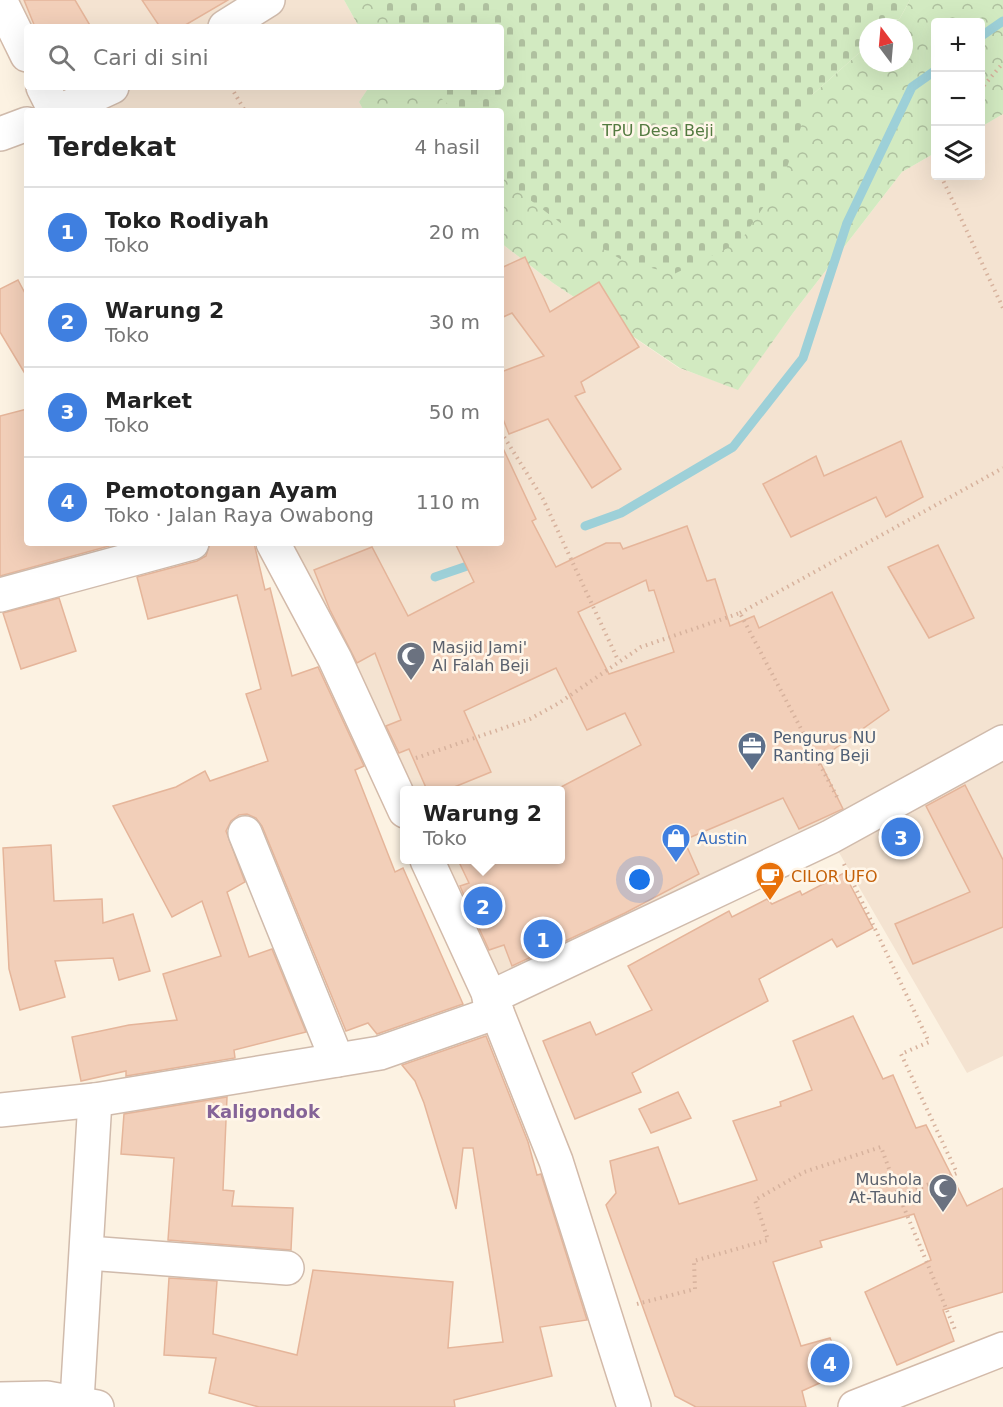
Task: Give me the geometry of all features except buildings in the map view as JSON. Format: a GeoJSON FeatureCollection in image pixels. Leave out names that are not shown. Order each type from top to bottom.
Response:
{"type":"FeatureCollection","features":[{"type":"Feature","properties":{"kind":"street"},"geometry":{"type":"LineString","coordinates":[[0,0],[24,49]]}},
{"type":"Feature","properties":{"kind":"street"},"geometry":{"type":"LineString","coordinates":[[230,24],[268,0]]}},
{"type":"Feature","properties":{"kind":"street"},"geometry":{"type":"LineString","coordinates":[[44,90],[54,108]]}},
{"type":"Feature","properties":{"kind":"street"},"geometry":{"type":"LineString","coordinates":[[66,108],[106,90]]}},
{"type":"Feature","properties":{"kind":"street"},"geometry":{"type":"LineString","coordinates":[[0,134],[24,125]]}},
{"type":"Feature","properties":{"kind":"street"},"geometry":{"type":"LineString","coordinates":[[0,596],[181,546]]}},
{"type":"Feature","properties":{"kind":"street"},"geometry":{"type":"LineString","coordinates":[[275,546],[335,659],[400,801]]}},
{"type":"Feature","properties":{"kind":"street"},"geometry":{"type":"LineString","coordinates":[[0,1110],[95,1100],[381,1053],[493,1005],[840,831],[1003,741]]}},
{"type":"Feature","properties":{"kind":"street"},"geometry":{"type":"LineString","coordinates":[[245,832],[338,1060]]}},
{"type":"Feature","properties":{"kind":"street"},"geometry":{"type":"LineString","coordinates":[[429,864],[493,1005],[556,1161],[634,1407]]}},
{"type":"Feature","properties":{"kind":"street"},"geometry":{"type":"LineString","coordinates":[[0,1399],[47,1398],[88,1404],[88,1253],[95,1100]]}},
{"type":"Feature","properties":{"kind":"street"},"geometry":{"type":"LineString","coordinates":[[88,1253],[287,1268]]}},
{"type":"Feature","properties":{"kind":"street"},"geometry":{"type":"LineString","coordinates":[[855,1407],[1003,1349]]}},
{"type":"Feature","properties":{"kind":"path"},"geometry":{"type":"LineString","coordinates":[[985,85],[1003,63]]}},
{"type":"Feature","properties":{"kind":"path"},"geometry":{"type":"LineString","coordinates":[[233,90],[243,108]]}},
{"type":"Feature","properties":{"kind":"path"},"geometry":{"type":"LineString","coordinates":[[941,180],[1003,308]]}},
{"type":"Feature","properties":{"kind":"path"},"geometry":{"type":"LineString","coordinates":[[504,437],[543,499],[618,660]]}},
{"type":"Feature","properties":{"kind":"path"},"geometry":{"type":"LineString","coordinates":[[386,770],[454,744],[495,733],[530,719],[559,703],[641,646],[740,613],[1003,468]]}},
{"type":"Feature","properties":{"kind":"path"},"geometry":{"type":"LineString","coordinates":[[740,613],[815,753],[840,831],[929,1041],[901,1054],[957,1173],[899,1196]]}},
{"type":"Feature","properties":{"kind":"path"},"geometry":{"type":"LineString","coordinates":[[632,1306],[695,1289],[694,1261],[768,1240],[756,1200],[804,1172],[881,1148],[959,1340]]}},
{"type":"Feature","properties":{"kind":"shaded area"},"geometry":{"type":"Polygon","coordinates":[[[0,0],[268,0],[230,24],[24,24],[0,0]]]}},
{"type":"Feature","properties":{"kind":"shaded area"},"geometry":{"type":"Polygon","coordinates":[[[270,0],[344,0],[357,24],[232,24],[270,0]]]}},
{"type":"Feature","properties":{"kind":"shaded area"},"geometry":{"type":"Polygon","coordinates":[[[44,90],[367,90],[359,102],[362,108],[54,108],[44,90]]]}},
{"type":"Feature","properties":{"kind":"shaded area"},"geometry":{"type":"Polygon","coordinates":[[[1003,114],[1003,1056],[967,1073],[830,837],[489,998],[429,864],[565,864],[565,786],[403,786],[275,546],[504,546],[504,245],[553,283],[679,368],[738,389],[793,313],[902,172],[931,155],[931,180],[985,180],[985,125],[1003,114]]]}},
{"type":"Feature","properties":{"kind":"green space"},"geometry":{"type":"Polygon","coordinates":[[[344,0],[443,0],[448,24],[357,24],[344,0]]]}},
{"type":"Feature","properties":{"kind":"green space","name":"TPU Desa Beji"},"geometry":{"type":"Polygon","coordinates":[[[379,0],[910,0],[900,18],[859,18],[859,53],[812,95],[784,176],[740,242],[674,274],[622,260],[562,224],[509,184],[504,176],[504,108],[452,108],[432,90],[504,90],[504,24],[390,24],[379,0]]]}},
{"type":"Feature","properties":{"kind":"green space"},"geometry":{"type":"Polygon","coordinates":[[[910,0],[1003,0],[1003,114],[985,125],[985,18],[931,18],[931,155],[902,172],[793,313],[738,390],[680,368],[553,283],[504,245],[504,131],[812,95],[859,53],[859,72],[913,72],[913,18],[900,18],[910,0]]]}},
{"type":"Feature","properties":{"kind":"green space"},"geometry":{"type":"Polygon","coordinates":[[[367,90],[474,90],[486,108],[362,108],[359,102],[367,90]]]}},
{"type":"Feature","properties":{"kind":"waterway"},"geometry":{"type":"LineString","coordinates":[[985,34],[1003,21]]}},
{"type":"Feature","properties":{"kind":"waterway"},"geometry":{"type":"LineString","coordinates":[[585,526],[621,513],[733,447],[803,358],[847,223],[912,87],[933,72]]}},
{"type":"Feature","properties":{"kind":"waterway"},"geometry":{"type":"LineString","coordinates":[[435,577],[476,563]]}},
{"type":"Feature","properties":{"kind":"place","name":"Masjid Jami' Al Falah Beji"},"geometry":{"type":"Point","coordinates":[411,682]}},
{"type":"Feature","properties":{"kind":"place","name":"Pengurus NU Ranting Beji"},"geometry":{"type":"Point","coordinates":[752,772]}},
{"type":"Feature","properties":{"kind":"place","name":"Market"},"geometry":{"type":"Point","coordinates":[901,837]}},
{"type":"Feature","properties":{"kind":"place","name":"Austin"},"geometry":{"type":"Point","coordinates":[676,864]}},
{"type":"Feature","properties":{"kind":"place","name":"CILOR UFO"},"geometry":{"type":"Point","coordinates":[770,902]}},
{"type":"Feature","properties":{"kind":"place","name":"Warung 2"},"geometry":{"type":"Point","coordinates":[483,906]}},
{"type":"Feature","properties":{"kind":"place","name":"Toko Rodiyah"},"geometry":{"type":"Point","coordinates":[543,939]}},
{"type":"Feature","properties":{"kind":"place","name":"Mushola At-Tauhid"},"geometry":{"type":"Point","coordinates":[943,1214]}},
{"type":"Feature","properties":{"kind":"place","name":"Pemotongan Ayam"},"geometry":{"type":"Point","coordinates":[830,1363]}},
{"type":"Feature","properties":{"kind":"district","name":"Kaligondok"},"geometry":{"type":"Point","coordinates":[263,1112]}}]}
